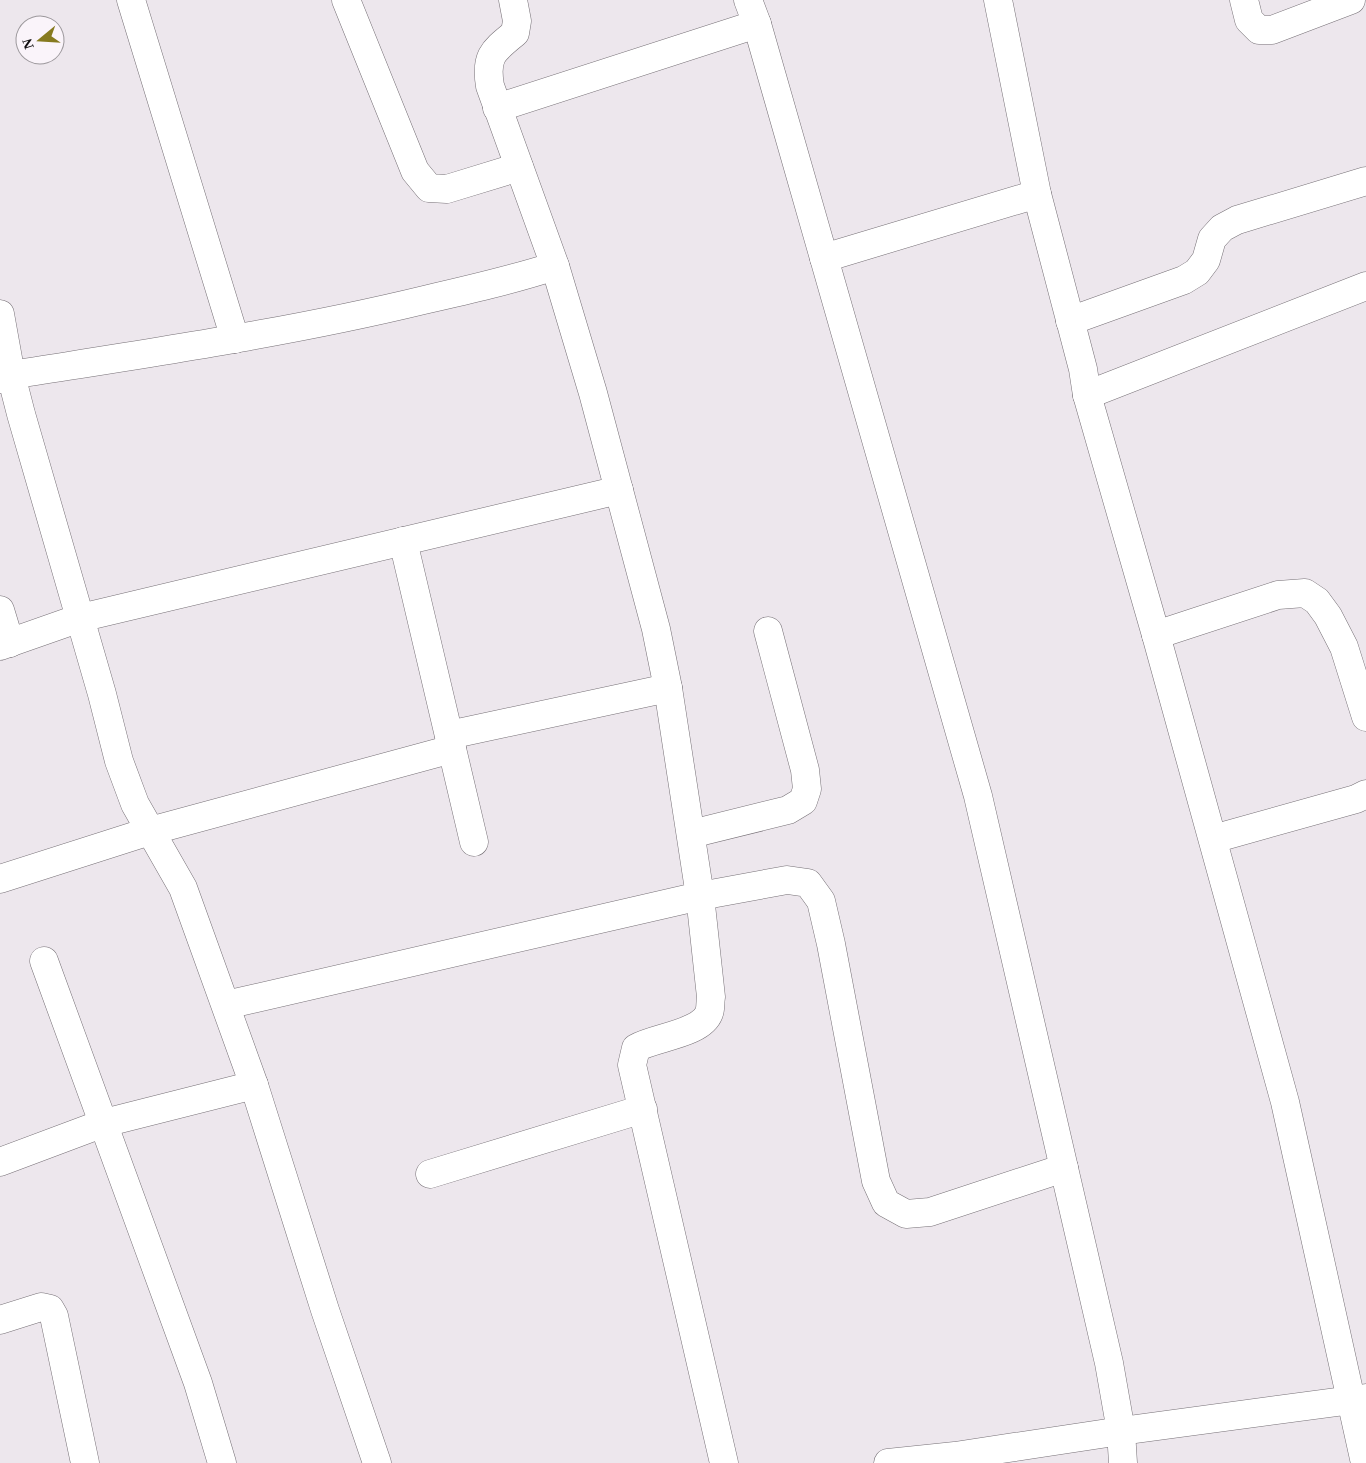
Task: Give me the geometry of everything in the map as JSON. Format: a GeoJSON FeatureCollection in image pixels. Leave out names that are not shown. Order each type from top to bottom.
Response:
{"type":"FeatureCollection","features":[{"type":"Feature","properties":{"kind":"street"},"geometry":{"type":"LineString","coordinates":[[131,0],[235,339]]}},
{"type":"Feature","properties":{"kind":"street"},"geometry":{"type":"LineString","coordinates":[[346,0],[415,170],[428,188],[447,189],[519,166]]}},
{"type":"Feature","properties":{"kind":"street"},"geometry":{"type":"LineString","coordinates":[[513,0],[517,21],[515,33],[500,45],[491,56],[487,70],[490,86],[555,266],[593,393],[656,629],[668,688],[700,896],[711,997],[709,1013],[701,1024],[688,1030],[644,1043],[636,1048],[632,1065],[724,1463]]}},
{"type":"Feature","properties":{"kind":"street"},"geometry":{"type":"LineString","coordinates":[[998,0],[1037,194],[1083,368],[1087,395],[1156,635],[1285,1102],[1359,1399],[1365,1463]]}},
{"type":"Feature","properties":{"kind":"street"},"geometry":{"type":"LineString","coordinates":[[1244,0],[1249,20],[1260,30],[1272,30],[1351,0]]}},
{"type":"Feature","properties":{"kind":"street"},"geometry":{"type":"LineString","coordinates":[[497,108],[753,12],[978,796],[1109,1363],[1121,1431],[1122,1463]]}},
{"type":"Feature","properties":{"kind":"street"},"geometry":{"type":"LineString","coordinates":[[1070,321],[1184,280],[1197,272],[1206,260],[1212,239],[1222,228],[1237,220],[1366,181]]}},
{"type":"Feature","properties":{"kind":"street"},"geometry":{"type":"LineString","coordinates":[[824,258],[1037,194]]}},
{"type":"Feature","properties":{"kind":"street"},"geometry":{"type":"LineString","coordinates":[[6,377],[235,339],[358,316],[518,278],[555,266]]}},
{"type":"Feature","properties":{"kind":"street"},"geometry":{"type":"LineString","coordinates":[[1087,395],[1366,286]]}},
{"type":"Feature","properties":{"kind":"street"},"geometry":{"type":"LineString","coordinates":[[0,314],[6,377],[80,618],[119,761],[135,804],[184,888],[254,1085],[377,1463]]}},
{"type":"Feature","properties":{"kind":"street"},"geometry":{"type":"LineString","coordinates":[[0,610],[5,645],[80,618],[619,490]]}},
{"type":"Feature","properties":{"kind":"street"},"geometry":{"type":"LineString","coordinates":[[403,541],[474,842]]}},
{"type":"Feature","properties":{"kind":"street"},"geometry":{"type":"LineString","coordinates":[[1156,635],[1278,595],[1305,593],[1317,601],[1328,616],[1344,648],[1365,706]]}},
{"type":"Feature","properties":{"kind":"street"},"geometry":{"type":"LineString","coordinates":[[691,834],[788,810],[803,801],[807,788],[805,770],[768,631]]}},
{"type":"Feature","properties":{"kind":"street"},"geometry":{"type":"LineString","coordinates":[[0,879],[150,831],[450,742],[668,688]]}},
{"type":"Feature","properties":{"kind":"street"},"geometry":{"type":"LineString","coordinates":[[1213,839],[1356,799],[1366,794]]}},
{"type":"Feature","properties":{"kind":"street"},"geometry":{"type":"LineString","coordinates":[[226,1005],[700,896],[787,880],[808,883],[821,901],[831,944],[876,1181],[886,1203],[906,1214],[930,1212],[1064,1168]]}},
{"type":"Feature","properties":{"kind":"street"},"geometry":{"type":"LineString","coordinates":[[44,961],[198,1383],[222,1463]]}},
{"type":"Feature","properties":{"kind":"street"},"geometry":{"type":"LineString","coordinates":[[0,1162],[104,1123],[254,1085]]}},
{"type":"Feature","properties":{"kind":"street"},"geometry":{"type":"LineString","coordinates":[[430,1174],[643,1109]]}},
{"type":"Feature","properties":{"kind":"street"},"geometry":{"type":"LineString","coordinates":[[0,1320],[41,1307],[50,1308],[54,1316],[85,1463]]}},
{"type":"Feature","properties":{"kind":"street"},"geometry":{"type":"LineString","coordinates":[[888,1463],[956,1460],[1121,1431],[1359,1399]]}}]}
